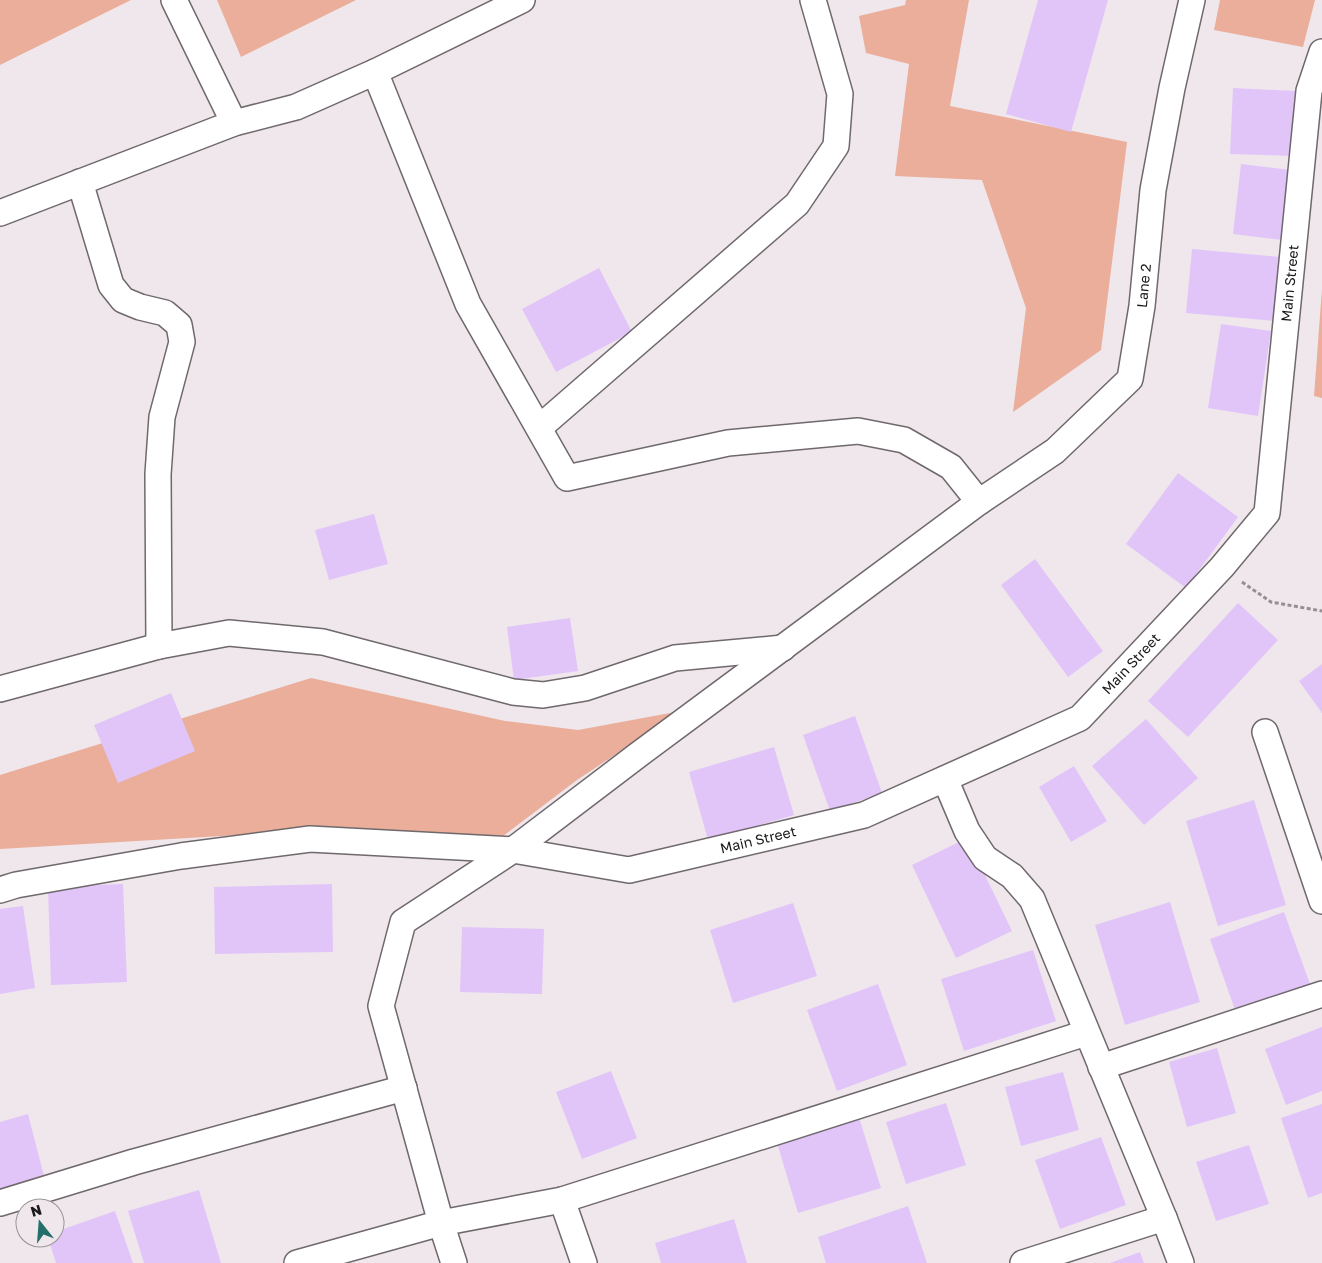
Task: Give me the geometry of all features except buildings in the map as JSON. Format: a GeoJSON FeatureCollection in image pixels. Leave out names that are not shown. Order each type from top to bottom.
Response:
{"type":"FeatureCollection","features":[{"type":"Feature","properties":{"kind":"street"},"geometry":{"type":"LineString","coordinates":[[174,0],[234,123]]}},
{"type":"Feature","properties":{"kind":"street"},"geometry":{"type":"LineString","coordinates":[[0,213],[234,123],[296,107],[374,72],[522,0]]}},
{"type":"Feature","properties":{"kind":"street"},"geometry":{"type":"LineString","coordinates":[[539,428],[798,204],[836,146],[840,94],[814,0]]}},
{"type":"Feature","properties":{"kind":"street","name":"Lane 2"},"geometry":{"type":"LineString","coordinates":[[454,1263],[441,1223],[381,1006],[403,922],[513,850],[979,502],[1055,451],[1130,379],[1142,306],[1153,190],[1172,88],[1192,0]]}},
{"type":"Feature","properties":{"kind":"street","name":"Main Street"},"geometry":{"type":"LineString","coordinates":[[0,890],[16,885],[181,856],[310,839],[513,850],[629,870],[864,815],[1080,718],[1222,567],[1267,513],[1309,91],[1322,52]]}},
{"type":"Feature","properties":{"kind":"street"},"geometry":{"type":"LineString","coordinates":[[374,72],[468,304],[567,478],[728,442],[858,431],[904,440],[951,466],[979,502]]}},
{"type":"Feature","properties":{"kind":"street"},"geometry":{"type":"LineString","coordinates":[[80,182],[111,285],[123,300],[140,307],[165,313],[179,325],[182,342],[161,426],[158,474],[160,646]]}},
{"type":"Feature","properties":{"kind":"street"},"geometry":{"type":"LineString","coordinates":[[0,689],[160,646],[229,633],[323,642],[513,692],[543,695],[585,688],[675,658],[783,648]]}},
{"type":"Feature","properties":{"kind":"street"},"geometry":{"type":"LineString","coordinates":[[1265,732],[1322,901]]}},
{"type":"Feature","properties":{"kind":"street"},"geometry":{"type":"LineString","coordinates":[[945,779],[967,831],[985,858],[1012,876],[1032,899],[1181,1263]]}},
{"type":"Feature","properties":{"kind":"street"},"geometry":{"type":"LineString","coordinates":[[1101,1068],[1322,994]]}},
{"type":"Feature","properties":{"kind":"street"},"geometry":{"type":"LineString","coordinates":[[297,1263],[441,1223],[562,1200],[1086,1033]]}},
{"type":"Feature","properties":{"kind":"street"},"geometry":{"type":"LineString","coordinates":[[0,1203],[134,1162],[404,1088]]}},
{"type":"Feature","properties":{"kind":"street"},"geometry":{"type":"LineString","coordinates":[[562,1200],[584,1263]]}},
{"type":"Feature","properties":{"kind":"street"},"geometry":{"type":"LineString","coordinates":[[1023,1263],[1164,1218]]}},
{"type":"Feature","properties":{"kind":"path"},"geometry":{"type":"LineString","coordinates":[[1222,567],[1271,602],[1322,611]]}},
{"type":"Feature","properties":{"kind":"shaded area"},"geometry":{"type":"Polygon","coordinates":[[[0,0],[131,0],[0,65],[0,0]]]}},
{"type":"Feature","properties":{"kind":"shaded area"},"geometry":{"type":"Polygon","coordinates":[[[217,0],[356,0],[241,57],[217,0]]]}},
{"type":"Feature","properties":{"kind":"shaded area"},"geometry":{"type":"Polygon","coordinates":[[[906,0],[969,0],[950,106],[1127,142],[1101,350],[1013,412],[1026,308],[982,180],[895,176],[909,64],[866,53],[859,16],[905,5],[906,0]]]}},
{"type":"Feature","properties":{"kind":"shaded area"},"geometry":{"type":"Polygon","coordinates":[[[1220,0],[1315,0],[1303,47],[1214,30],[1220,0]]]}},
{"type":"Feature","properties":{"kind":"shaded area"},"geometry":{"type":"Polygon","coordinates":[[[1322,289],[1322,398],[1314,396],[1322,289]]]}},
{"type":"Feature","properties":{"kind":"shaded area"},"geometry":{"type":"Polygon","coordinates":[[[311,678],[505,721],[578,730],[681,711],[577,780],[503,836],[342,829],[0,849],[0,775],[311,678]]]}}]}
